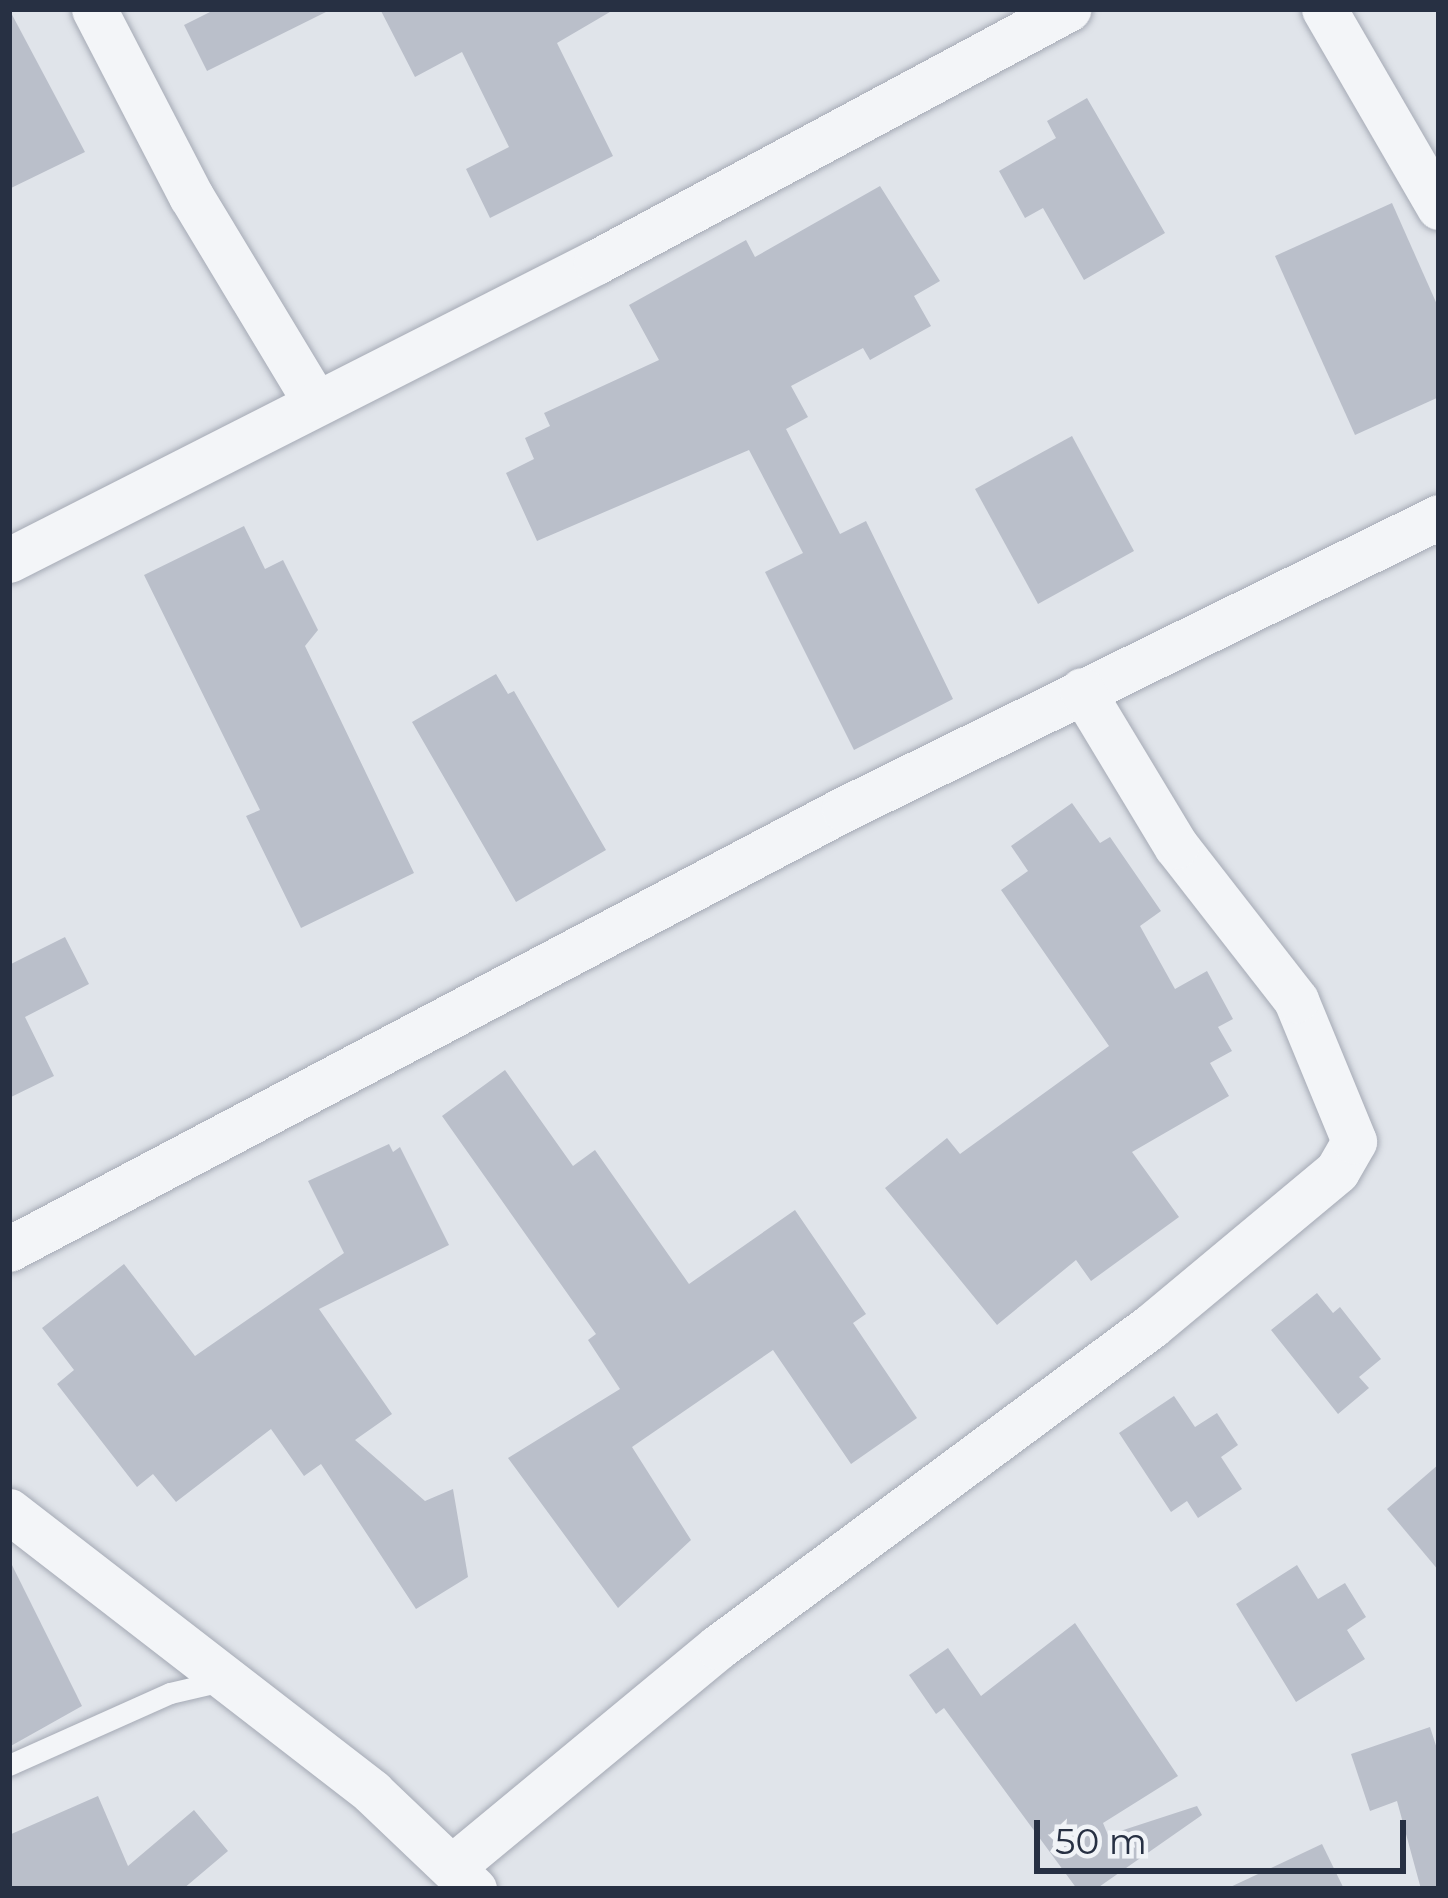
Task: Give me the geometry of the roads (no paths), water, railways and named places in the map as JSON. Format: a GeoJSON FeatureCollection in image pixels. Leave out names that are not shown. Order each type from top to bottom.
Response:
{"type":"FeatureCollection","features":[{"type":"Feature","properties":{"kind":"street"},"geometry":{"type":"LineString","coordinates":[[94,9],[191,196],[314,400]]}},
{"type":"Feature","properties":{"kind":"street"},"geometry":{"type":"LineString","coordinates":[[9,560],[314,400],[596,262],[1068,9]]}},
{"type":"Feature","properties":{"kind":"street"},"geometry":{"type":"LineString","coordinates":[[1324,9],[1439,207]]}},
{"type":"Feature","properties":{"kind":"street"},"geometry":{"type":"LineString","coordinates":[[9,1249],[1082,690],[1439,517]]}},
{"type":"Feature","properties":{"kind":"street"},"geometry":{"type":"LineString","coordinates":[[9,1511],[229,1680],[463,1878],[718,1647],[1151,1326],[1337,1171],[1354,1142],[1296,1000],[1176,846],[1082,690]]}},
{"type":"Feature","properties":{"kind":"lane"},"geometry":{"type":"LineString","coordinates":[[9,1765],[170,1693],[229,1680]]}}]}
